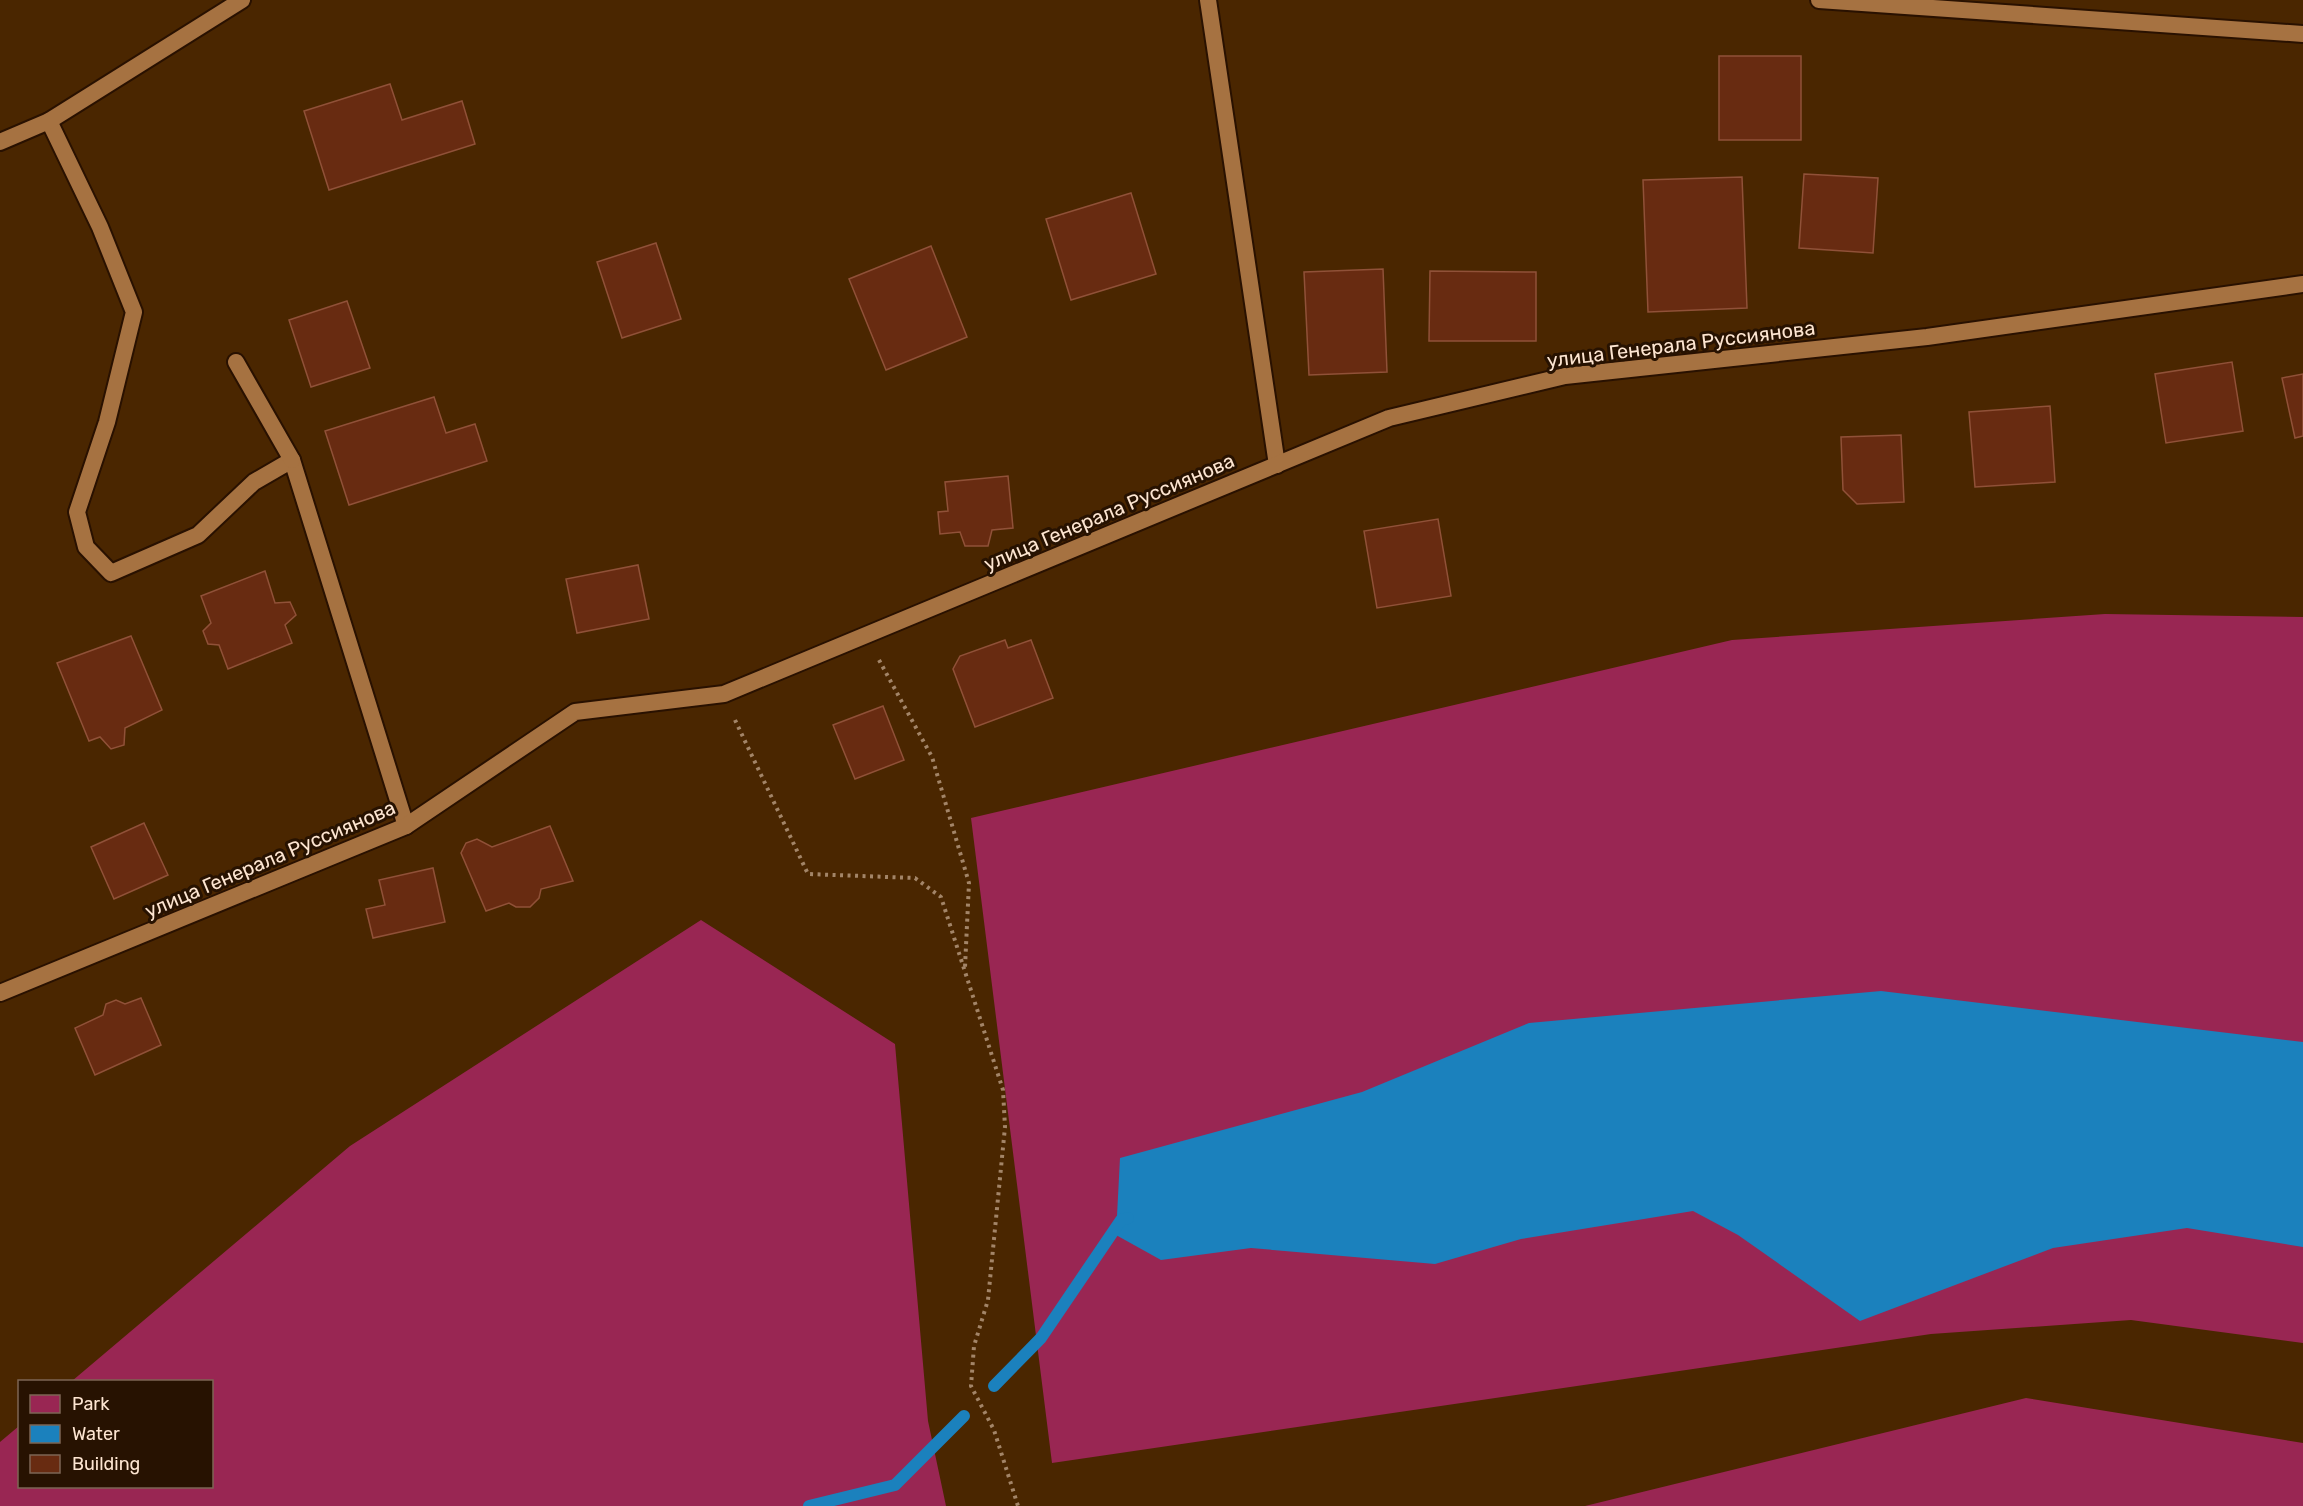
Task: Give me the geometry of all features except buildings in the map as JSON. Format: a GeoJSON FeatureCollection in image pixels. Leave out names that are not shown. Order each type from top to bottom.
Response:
{"type":"FeatureCollection","features":[{"type":"Feature","properties":{"kind":"lane"},"geometry":{"type":"LineString","coordinates":[[0,142],[49,121],[242,0]]}},
{"type":"Feature","properties":{"kind":"lane"},"geometry":{"type":"LineString","coordinates":[[1208,0],[1277,465]]}},
{"type":"Feature","properties":{"kind":"lane"},"geometry":{"type":"LineString","coordinates":[[1819,0],[2303,34]]}},
{"type":"Feature","properties":{"kind":"lane"},"geometry":{"type":"LineString","coordinates":[[49,121],[100,227],[134,312],[107,422],[77,512],[86,547],[111,573],[198,535],[254,482],[292,460]]}},
{"type":"Feature","properties":{"kind":"lane","name":"улица Генерала Руссиянова"},"geometry":{"type":"LineString","coordinates":[[0,993],[406,826],[575,712],[724,694],[1389,418],[1565,376],[1927,337],[2303,284]]}},
{"type":"Feature","properties":{"kind":"lane"},"geometry":{"type":"LineString","coordinates":[[236,362],[292,460],[406,826]]}},
{"type":"Feature","properties":{"kind":"path"},"geometry":{"type":"LineString","coordinates":[[865,636],[932,757],[969,883],[965,971]]}},
{"type":"Feature","properties":{"kind":"path"},"geometry":{"type":"LineString","coordinates":[[724,694],[808,874],[915,878],[941,897],[1003,1090],[1005,1127],[988,1300],[974,1346],[971,1386],[994,1430],[1018,1506]]}},
{"type":"Feature","properties":{"kind":"green space"},"geometry":{"type":"Polygon","coordinates":[[[2105,614],[2303,617],[2303,1343],[2131,1320],[1931,1334],[1052,1463],[971,818],[1732,640],[2105,614]]]}},
{"type":"Feature","properties":{"kind":"green space"},"geometry":{"type":"Polygon","coordinates":[[[701,920],[895,1044],[928,1421],[946,1506],[0,1506],[0,1442],[18,1427],[18,1488],[213,1488],[213,1380],[73,1380],[350,1146],[701,920]]]}},
{"type":"Feature","properties":{"kind":"green space"},"geometry":{"type":"Polygon","coordinates":[[[2026,1398],[2303,1443],[2303,1506],[1585,1506],[2026,1398]]]}},
{"type":"Feature","properties":{"kind":"water"},"geometry":{"type":"Polygon","coordinates":[[[1881,991],[2303,1042],[2303,1247],[2187,1228],[2053,1248],[1860,1321],[1738,1235],[1693,1211],[1521,1239],[1435,1264],[1251,1248],[1161,1260],[1116,1235],[1120,1158],[1362,1092],[1529,1023],[1881,991]]]}},
{"type":"Feature","properties":{"kind":"waterway"},"geometry":{"type":"LineString","coordinates":[[994,1386],[1041,1338],[1121,1220],[1128,1218]]}},
{"type":"Feature","properties":{"kind":"waterway"},"geometry":{"type":"LineString","coordinates":[[809,1506],[895,1485],[964,1416]]}}]}
